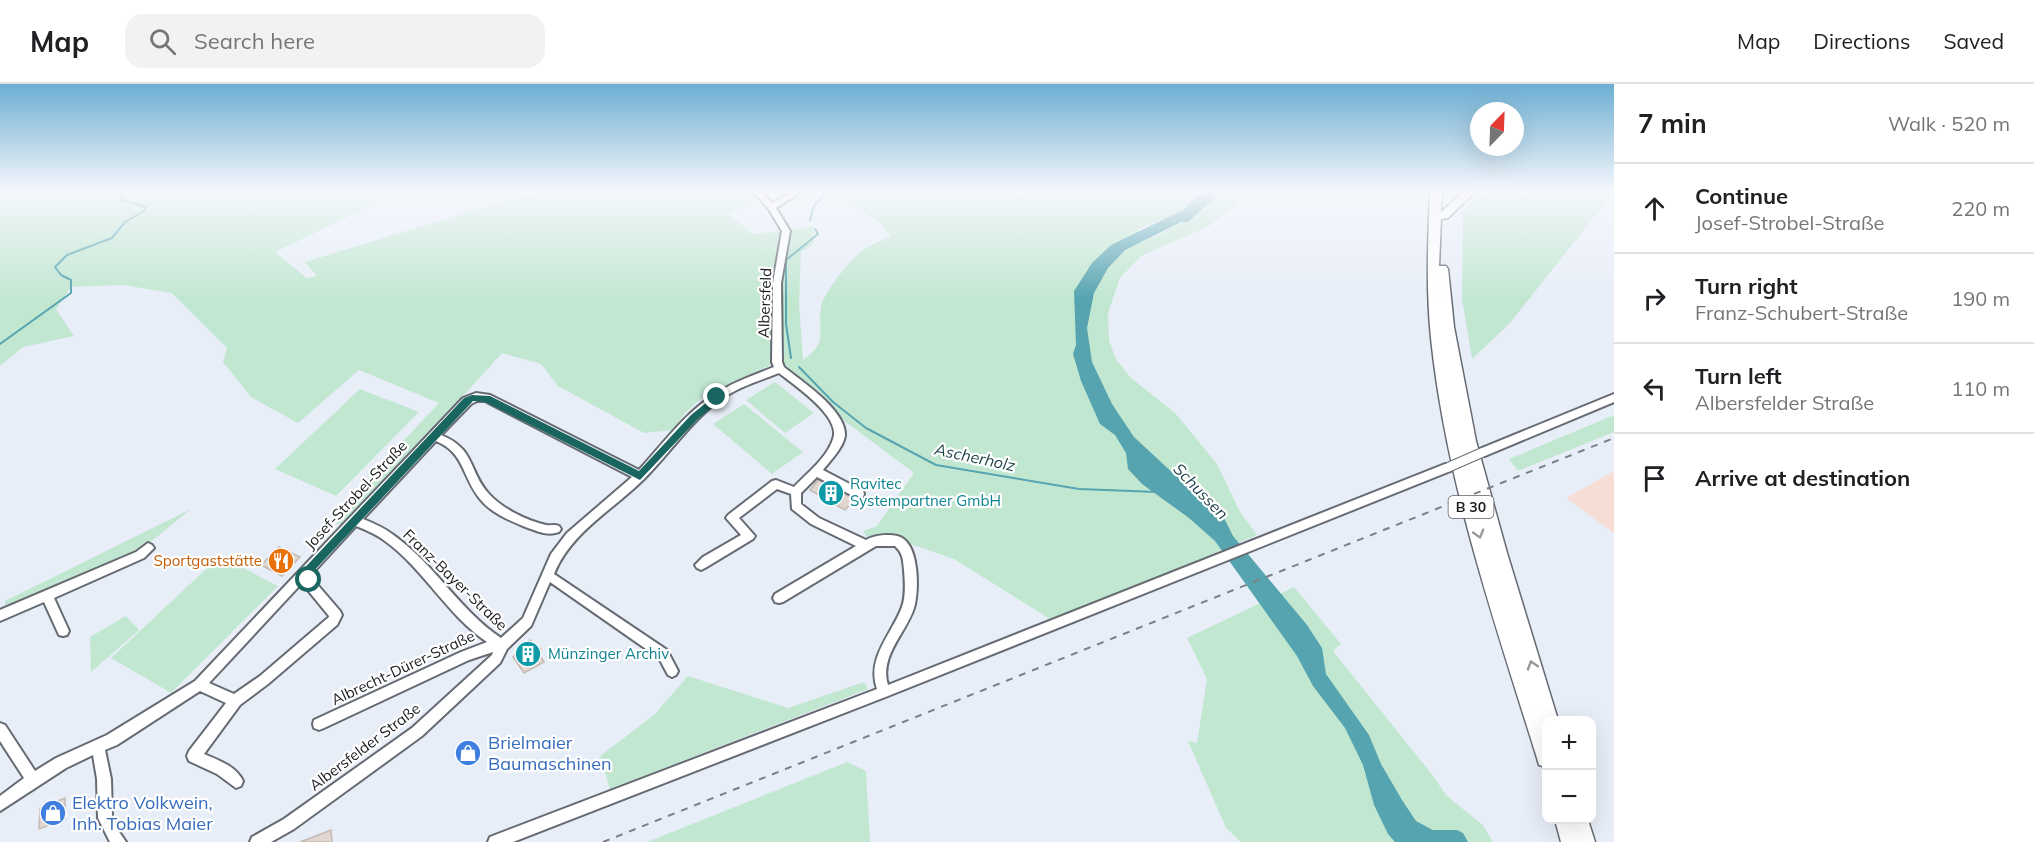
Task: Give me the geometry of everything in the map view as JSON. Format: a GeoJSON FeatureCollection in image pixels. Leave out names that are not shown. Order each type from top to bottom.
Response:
{"type":"FeatureCollection","features":[{"type":"Feature","properties":{"kind":"highway","name":"B 30"},"geometry":{"type":"LineString","coordinates":[[1440,227],[1433,304],[1454,436],[1488,565],[1542,745]]}},
{"type":"Feature","properties":{"kind":"highway","name":"B 30"},"geometry":{"type":"LineString","coordinates":[[1441,227],[1446,318],[1460,411],[1476,480],[1548,716]]}},
{"type":"Feature","properties":{"kind":"highway"},"geometry":{"type":"LineString","coordinates":[[1566,824],[1571,842]]}},
{"type":"Feature","properties":{"kind":"highway"},"geometry":{"type":"LineString","coordinates":[[1580,824],[1585,842]]}},
{"type":"Feature","properties":{"kind":"street","name":"Albersfeld"},"geometry":{"type":"LineString","coordinates":[[780,369],[777,362],[777,283],[786,231],[784,227]]}},
{"type":"Feature","properties":{"kind":"street"},"geometry":{"type":"LineString","coordinates":[[780,369],[823,405],[835,418],[840,434],[836,446],[796,492],[796,506],[815,520],[867,546]]}},
{"type":"Feature","properties":{"kind":"street","name":"Albersfelder Straße"},"geometry":{"type":"LineString","coordinates":[[257,842],[289,824],[417,732],[496,659],[502,645],[527,622],[555,557],[571,536],[640,476],[694,417],[717,397],[742,383],[780,369]]}},
{"type":"Feature","properties":{"kind":"street","name":"Josef-Strobel-Straße"},"geometry":{"type":"LineString","coordinates":[[0,804],[33,780],[98,747],[199,685],[467,401],[476,397],[487,399],[640,476]]}},
{"type":"Feature","properties":{"kind":"street"},"geometry":{"type":"LineString","coordinates":[[495,842],[1222,559],[1614,398]]}},
{"type":"Feature","properties":{"kind":"street"},"geometry":{"type":"LineString","coordinates":[[434,436],[455,445],[466,459],[483,494],[493,504],[507,513],[548,531],[555,529]]}},
{"type":"Feature","properties":{"kind":"street"},"geometry":{"type":"LineString","coordinates":[[814,471],[859,494]]}},
{"type":"Feature","properties":{"kind":"street"},"geometry":{"type":"LineString","coordinates":[[701,565],[720,551],[733,547],[749,536],[732,518],[776,484],[796,492]]}},
{"type":"Feature","properties":{"kind":"street","name":"Franz-Bayer-Straße"},"geometry":{"type":"LineString","coordinates":[[354,520],[392,539],[451,602],[488,637],[502,645]]}},
{"type":"Feature","properties":{"kind":"street"},"geometry":{"type":"LineString","coordinates":[[778,598],[874,541],[897,542],[905,548],[909,558],[911,584],[908,607],[882,658],[880,681],[884,692]]}},
{"type":"Feature","properties":{"kind":"street"},"geometry":{"type":"LineString","coordinates":[[0,616],[140,555],[148,548]]}},
{"type":"Feature","properties":{"kind":"street"},"geometry":{"type":"LineString","coordinates":[[236,781],[222,769],[194,756],[235,701],[264,680],[333,621],[336,615],[303,576]]}},
{"type":"Feature","properties":{"kind":"street"},"geometry":{"type":"LineString","coordinates":[[546,576],[554,579],[663,654],[672,671]]}},
{"type":"Feature","properties":{"kind":"street"},"geometry":{"type":"LineString","coordinates":[[47,596],[63,631]]}},
{"type":"Feature","properties":{"kind":"street","name":"Albrecht-Dürer-Straße"},"geometry":{"type":"LineString","coordinates":[[319,724],[465,656],[484,648],[502,645]]}},
{"type":"Feature","properties":{"kind":"street"},"geometry":{"type":"LineString","coordinates":[[199,685],[235,701]]}},
{"type":"Feature","properties":{"kind":"street"},"geometry":{"type":"LineString","coordinates":[[0,729],[33,780]]}},
{"type":"Feature","properties":{"kind":"street"},"geometry":{"type":"LineString","coordinates":[[98,747],[104,778],[105,818],[112,834],[119,842]]}},
{"type":"Feature","properties":{"kind":"shaded area"},"geometry":{"type":"Polygon","coordinates":[[[1614,471],[1614,533],[1566,498],[1614,471]]]}},
{"type":"Feature","properties":{"kind":"green space"},"geometry":{"type":"Polygon","coordinates":[[[0,227],[326,227],[275,252],[307,278],[317,276],[305,262],[418,227],[745,227],[753,234],[813,227],[814,244],[801,252],[799,303],[803,360],[811,354],[819,342],[821,307],[832,285],[857,255],[891,236],[884,227],[1143,227],[1137,230],[1155,237],[1173,227],[1206,227],[1141,256],[1120,278],[1108,313],[1109,341],[1116,359],[1130,377],[1176,414],[1217,464],[1240,512],[1257,535],[1212,554],[1222,559],[1058,624],[954,559],[887,536],[868,538],[863,531],[877,526],[914,473],[823,405],[777,362],[705,395],[686,412],[673,430],[644,433],[558,386],[541,364],[502,353],[345,526],[336,523],[342,516],[335,513],[439,403],[359,370],[298,423],[251,397],[223,362],[227,348],[172,293],[123,285],[71,287],[56,309],[74,336],[23,347],[0,366],[0,227]]]}},
{"type":"Feature","properties":{"kind":"green space"},"geometry":{"type":"Polygon","coordinates":[[[1463,227],[1586,227],[1509,324],[1472,359],[1462,299],[1463,227]]]}},
{"type":"Feature","properties":{"kind":"green space"},"geometry":{"type":"Polygon","coordinates":[[[775,382],[814,413],[785,433],[746,400],[775,382]]]}},
{"type":"Feature","properties":{"kind":"green space"},"geometry":{"type":"Polygon","coordinates":[[[360,389],[419,412],[336,496],[275,469],[360,389]]]}},
{"type":"Feature","properties":{"kind":"green space"},"geometry":{"type":"Polygon","coordinates":[[[744,404],[803,452],[772,474],[713,424],[744,404]]]}},
{"type":"Feature","properties":{"kind":"green space"},"geometry":{"type":"Polygon","coordinates":[[[1614,415],[1614,432],[1518,471],[1509,459],[1614,415]]]}},
{"type":"Feature","properties":{"kind":"green space"},"geometry":{"type":"Polygon","coordinates":[[[191,509],[136,554],[5,609],[5,601],[191,509]]]}},
{"type":"Feature","properties":{"kind":"green space"},"geometry":{"type":"Polygon","coordinates":[[[220,556],[278,586],[171,693],[111,658],[220,556]]]}},
{"type":"Feature","properties":{"kind":"green space"},"geometry":{"type":"Polygon","coordinates":[[[1294,587],[1341,644],[1333,651],[1447,796],[1483,825],[1493,842],[1241,842],[1226,828],[1188,741],[1197,743],[1207,679],[1187,638],[1294,587]]]}},
{"type":"Feature","properties":{"kind":"green space"},"geometry":{"type":"Polygon","coordinates":[[[126,616],[139,630],[91,672],[90,637],[126,616]]]}},
{"type":"Feature","properties":{"kind":"green space"},"geometry":{"type":"Polygon","coordinates":[[[688,676],[788,708],[864,682],[868,689],[610,789],[600,756],[654,715],[688,676]]]}},
{"type":"Feature","properties":{"kind":"green space"},"geometry":{"type":"Polygon","coordinates":[[[847,762],[866,771],[870,842],[647,842],[847,762]]]}},
{"type":"Feature","properties":{"kind":"water"},"geometry":{"type":"Polygon","coordinates":[[[1147,227],[1170,227],[1125,250],[1108,268],[1094,293],[1087,328],[1092,362],[1112,404],[1134,437],[1175,475],[1221,512],[1233,536],[1307,625],[1322,648],[1326,674],[1369,735],[1381,764],[1416,821],[1431,829],[1446,842],[1395,842],[1388,834],[1374,805],[1363,765],[1345,728],[1313,686],[1297,656],[1215,541],[1189,518],[1142,484],[1128,469],[1126,453],[1115,435],[1100,424],[1081,381],[1073,354],[1076,345],[1074,291],[1092,263],[1111,245],[1147,227]]]}},
{"type":"Feature","properties":{"kind":"building","name":"Ravitec Systempartner GmbH"},"geometry":{"type":"Polygon","coordinates":[[[818,480],[854,500],[845,510],[810,490],[818,480]]]}},
{"type":"Feature","properties":{"kind":"building","name":"Sportgaststätte"},"geometry":{"type":"Polygon","coordinates":[[[279,547],[300,557],[282,576],[261,565],[279,547]]]}},
{"type":"Feature","properties":{"kind":"building","name":"Münzinger Archiv"},"geometry":{"type":"Polygon","coordinates":[[[530,640],[541,649],[537,651],[544,662],[524,673],[513,657],[530,640]]]}},
{"type":"Feature","properties":{"kind":"building","name":"Elektro Volkwein, Inh. Tobias Maier"},"geometry":{"type":"Polygon","coordinates":[[[65,798],[65,819],[39,829],[40,808],[65,798]]]}},
{"type":"Feature","properties":{"kind":"building"},"geometry":{"type":"Polygon","coordinates":[[[331,830],[332,842],[300,842],[331,830]]]}},
{"type":"Feature","properties":{"kind":"waterway"},"geometry":{"type":"LineString","coordinates":[[0,344],[71,293],[71,280],[61,275],[55,267],[67,255],[112,238],[121,227]]}},
{"type":"Feature","properties":{"kind":"waterway","name":"Ascherholz"},"geometry":{"type":"LineString","coordinates":[[791,358],[786,324],[786,260],[818,234],[815,229]]}},
{"type":"Feature","properties":{"kind":"waterway","name":"Ascherholz"},"geometry":{"type":"LineString","coordinates":[[799,367],[833,402],[866,428],[936,465],[1079,489],[1157,492]]}},
{"type":"Feature","properties":{"kind":"waterway","name":"Schussen"},"geometry":{"type":"LineString","coordinates":[[1428,839],[1457,839],[1459,842]]}},
{"type":"Feature","properties":{"kind":"railway"},"geometry":{"type":"LineString","coordinates":[[603,842],[1614,438]]}},
{"type":"Feature","properties":{"kind":"place","name":"Ravitec Systempartner GmbH"},"geometry":{"type":"Point","coordinates":[831,493]}},
{"type":"Feature","properties":{"kind":"place","name":"Sportgaststätte"},"geometry":{"type":"Point","coordinates":[281,561]}},
{"type":"Feature","properties":{"kind":"place","name":"Münzinger Archiv"},"geometry":{"type":"Point","coordinates":[528,654]}},
{"type":"Feature","properties":{"kind":"place","name":"Brielmaier Baumaschinen"},"geometry":{"type":"Point","coordinates":[468,753]}},
{"type":"Feature","properties":{"kind":"place","name":"Elektro Volkwein, Inh. Tobias Maier"},"geometry":{"type":"Point","coordinates":[53,813]}},
{"type":"Feature","properties":{"kind":"route"},"geometry":{"type":"LineString","coordinates":[[309,580],[303,576],[472,398],[487,399],[640,476],[694,417],[717,397]]}}]}
